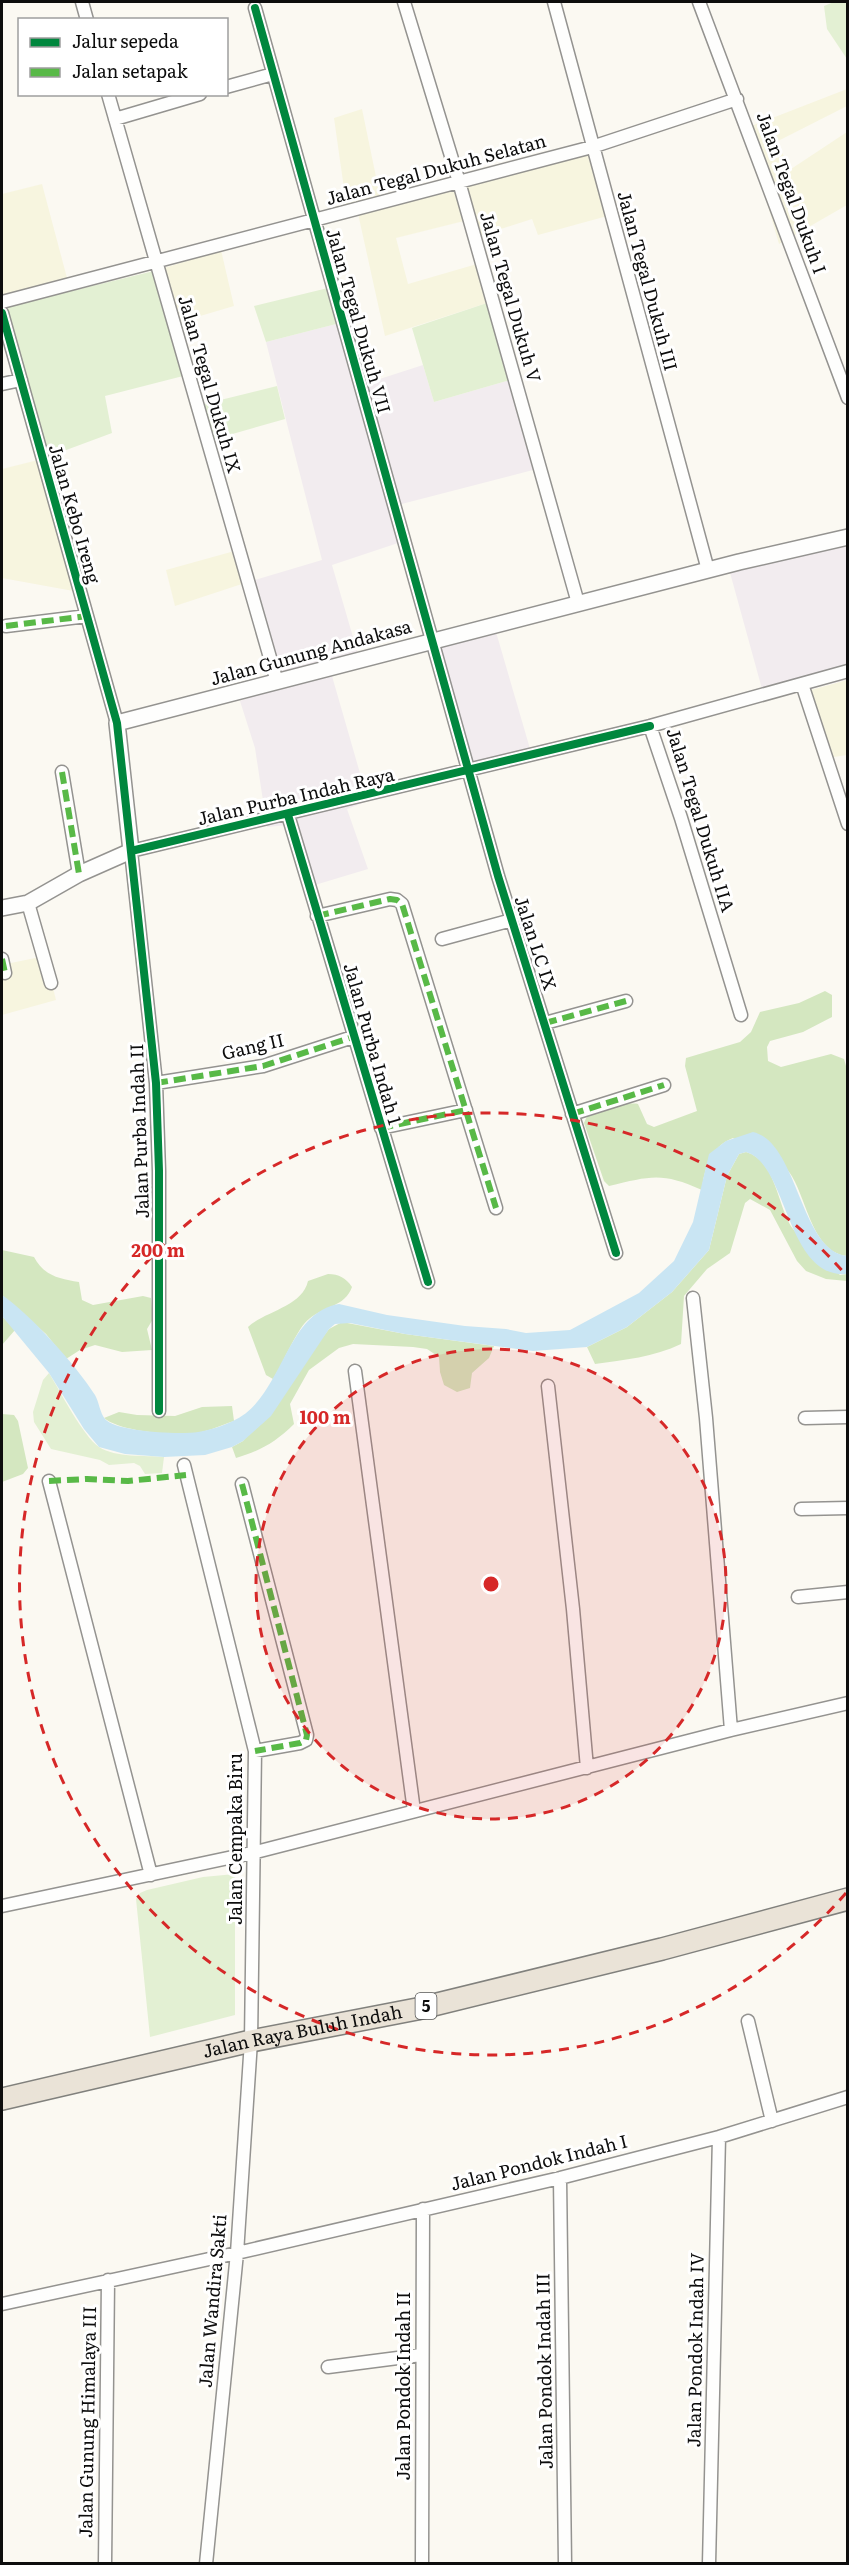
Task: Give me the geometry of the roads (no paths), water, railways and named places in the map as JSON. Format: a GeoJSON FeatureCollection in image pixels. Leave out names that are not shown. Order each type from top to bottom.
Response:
{"type":"FeatureCollection","features":[{"type":"Feature","properties":{"kind":"highway","name":"Jalan Raya Buluh Indah"},"geometry":{"type":"LineString","coordinates":[[2,2099],[251,2041],[417,2009],[662,1949],[848,1899]]}},
{"type":"Feature","properties":{"kind":"street"},"geometry":{"type":"LineString","coordinates":[[82,2],[86,18]]}},
{"type":"Feature","properties":{"kind":"street","name":"Jalan Tegal Dukuh V"},"geometry":{"type":"LineString","coordinates":[[404,2],[459,182],[578,603]]}},
{"type":"Feature","properties":{"kind":"street","name":"Jalan Tegal Dukuh III"},"geometry":{"type":"LineString","coordinates":[[554,2],[708,570]]}},
{"type":"Feature","properties":{"kind":"street","name":"Jalan Tegal Dukuh I"},"geometry":{"type":"LineString","coordinates":[[699,2],[848,398]]}},
{"type":"Feature","properties":{"kind":"street","name":"Jalan Tegal Dukuh VII"},"geometry":{"type":"LineString","coordinates":[[255,8],[432,641]]}},
{"type":"Feature","properties":{"kind":"street"},"geometry":{"type":"LineString","coordinates":[[228,86],[273,74]]}},
{"type":"Feature","properties":{"kind":"street","name":"Jalan Tegal Dukuh IX"},"geometry":{"type":"LineString","coordinates":[[109,96],[277,682]]}},
{"type":"Feature","properties":{"kind":"street"},"geometry":{"type":"LineString","coordinates":[[115,119],[193,96]]}},
{"type":"Feature","properties":{"kind":"street","name":"Jalan Tegal Dukuh Selatan"},"geometry":{"type":"LineString","coordinates":[[2,302],[592,147],[737,99]]}},
{"type":"Feature","properties":{"kind":"street","name":"Jalan Kebo Ireng"},"geometry":{"type":"LineString","coordinates":[[2,313],[117,723]]}},
{"type":"Feature","properties":{"kind":"street"},"geometry":{"type":"LineString","coordinates":[[2,384],[21,380]]}},
{"type":"Feature","properties":{"kind":"street","name":"Jalan Gunung Andakasa"},"geometry":{"type":"LineString","coordinates":[[117,723],[578,603],[848,537]]}},
{"type":"Feature","properties":{"kind":"street"},"geometry":{"type":"LineString","coordinates":[[6,626],[87,616]]}},
{"type":"Feature","properties":{"kind":"street","name":"Jalan LC IX"},"geometry":{"type":"LineString","coordinates":[[432,641],[512,920],[616,1252]]}},
{"type":"Feature","properties":{"kind":"street","name":"Jalan Tegal Dukuh IIA"},"geometry":{"type":"LineString","coordinates":[[741,1015],[681,818],[650,726],[848,671]]}},
{"type":"Feature","properties":{"kind":"street"},"geometry":{"type":"LineString","coordinates":[[802,684],[848,824]]}},
{"type":"Feature","properties":{"kind":"street"},"geometry":{"type":"LineString","coordinates":[[2,908],[28,903],[79,874],[131,851],[117,723]]}},
{"type":"Feature","properties":{"kind":"street","name":"Jalan Purba Indah Raya"},"geometry":{"type":"LineString","coordinates":[[131,851],[650,726]]}},
{"type":"Feature","properties":{"kind":"street"},"geometry":{"type":"LineString","coordinates":[[62,772],[79,874]]}},
{"type":"Feature","properties":{"kind":"street","name":"Jalan Purba Indah 1"},"geometry":{"type":"LineString","coordinates":[[288,815],[428,1282]]}},
{"type":"Feature","properties":{"kind":"street","name":"Jalan Purba Indah II"},"geometry":{"type":"LineString","coordinates":[[131,851],[156,1083],[159,1171],[159,1411]]}},
{"type":"Feature","properties":{"kind":"street"},"geometry":{"type":"LineString","coordinates":[[317,916],[390,899],[402,904],[496,1208]]}},
{"type":"Feature","properties":{"kind":"street"},"geometry":{"type":"LineString","coordinates":[[28,903],[51,983]]}},
{"type":"Feature","properties":{"kind":"street"},"geometry":{"type":"LineString","coordinates":[[442,939],[512,920]]}},
{"type":"Feature","properties":{"kind":"street"},"geometry":{"type":"LineString","coordinates":[[2,959],[5,973]]}},
{"type":"Feature","properties":{"kind":"street"},"geometry":{"type":"LineString","coordinates":[[545,1023],[626,1001]]}},
{"type":"Feature","properties":{"kind":"street","name":"Gang II"},"geometry":{"type":"LineString","coordinates":[[156,1083],[263,1066],[356,1036]]}},
{"type":"Feature","properties":{"kind":"street"},"geometry":{"type":"LineString","coordinates":[[573,1114],[664,1085]]}},
{"type":"Feature","properties":{"kind":"street"},"geometry":{"type":"LineString","coordinates":[[381,1128],[466,1110]]}},
{"type":"Feature","properties":{"kind":"street"},"geometry":{"type":"LineString","coordinates":[[693,1298],[706,1418],[731,1730]]}},
{"type":"Feature","properties":{"kind":"street"},"geometry":{"type":"LineString","coordinates":[[355,1371],[414,1811]]}},
{"type":"Feature","properties":{"kind":"street"},"geometry":{"type":"LineString","coordinates":[[548,1386],[573,1609],[587,1768]]}},
{"type":"Feature","properties":{"kind":"street"},"geometry":{"type":"LineString","coordinates":[[805,1418],[848,1418]]}},
{"type":"Feature","properties":{"kind":"street","name":"Jalan Cempaka Biru"},"geometry":{"type":"LineString","coordinates":[[184,1465],[255,1751],[256,1852],[251,2041]]}},
{"type":"Feature","properties":{"kind":"street"},"geometry":{"type":"LineString","coordinates":[[49,1481],[151,1875]]}},
{"type":"Feature","properties":{"kind":"street"},"geometry":{"type":"LineString","coordinates":[[242,1484],[307,1735],[306,1740],[300,1743],[255,1751]]}},
{"type":"Feature","properties":{"kind":"street"},"geometry":{"type":"LineString","coordinates":[[801,1509],[848,1508]]}},
{"type":"Feature","properties":{"kind":"street"},"geometry":{"type":"LineString","coordinates":[[798,1597],[848,1592]]}},
{"type":"Feature","properties":{"kind":"street"},"geometry":{"type":"LineString","coordinates":[[2,1906],[256,1852],[731,1730],[848,1703]]}},
{"type":"Feature","properties":{"kind":"street"},"geometry":{"type":"LineString","coordinates":[[748,2021],[772,2121]]}},
{"type":"Feature","properties":{"kind":"street","name":"Jalan Wandira Sakti"},"geometry":{"type":"LineString","coordinates":[[206,2564],[237,2253],[251,2041]]}},
{"type":"Feature","properties":{"kind":"street","name":"Jalan Pondok Indah I"},"geometry":{"type":"LineString","coordinates":[[2,2304],[237,2253],[560,2178],[719,2137],[848,2097]]}},
{"type":"Feature","properties":{"kind":"street","name":"Jalan Pondok Indah IV"},"geometry":{"type":"LineString","coordinates":[[710,2564],[719,2137]]}},
{"type":"Feature","properties":{"kind":"street","name":"Jalan Pondok Indah III"},"geometry":{"type":"LineString","coordinates":[[560,2178],[565,2564]]}},
{"type":"Feature","properties":{"kind":"street","name":"Jalan Pondok Indah II"},"geometry":{"type":"LineString","coordinates":[[422,2564],[423,2209]]}},
{"type":"Feature","properties":{"kind":"street","name":"Jalan Gunung Himalaya III"},"geometry":{"type":"LineString","coordinates":[[105,2564],[108,2280]]}},
{"type":"Feature","properties":{"kind":"street"},"geometry":{"type":"LineString","coordinates":[[327,2367],[421,2355]]}},
{"type":"Feature","properties":{"kind":"water"},"geometry":{"type":"Polygon","coordinates":[[[753,1132],[768,1140],[780,1155],[819,1236],[831,1250],[847,1256],[847,1274],[827,1271],[811,1259],[799,1241],[771,1177],[760,1161],[746,1152],[739,1154],[727,1176],[709,1250],[672,1292],[627,1327],[587,1347],[533,1351],[405,1334],[350,1323],[335,1324],[329,1329],[271,1416],[243,1441],[232,1447],[205,1455],[164,1457],[125,1454],[99,1447],[84,1429],[49,1373],[2,1316],[2,1295],[39,1327],[64,1355],[95,1395],[103,1417],[111,1423],[135,1430],[164,1433],[190,1433],[207,1430],[233,1421],[250,1410],[263,1395],[294,1339],[306,1323],[321,1311],[339,1304],[387,1315],[526,1333],[570,1330],[639,1293],[674,1261],[693,1222],[709,1154],[726,1141],[753,1132]]]}}]}
